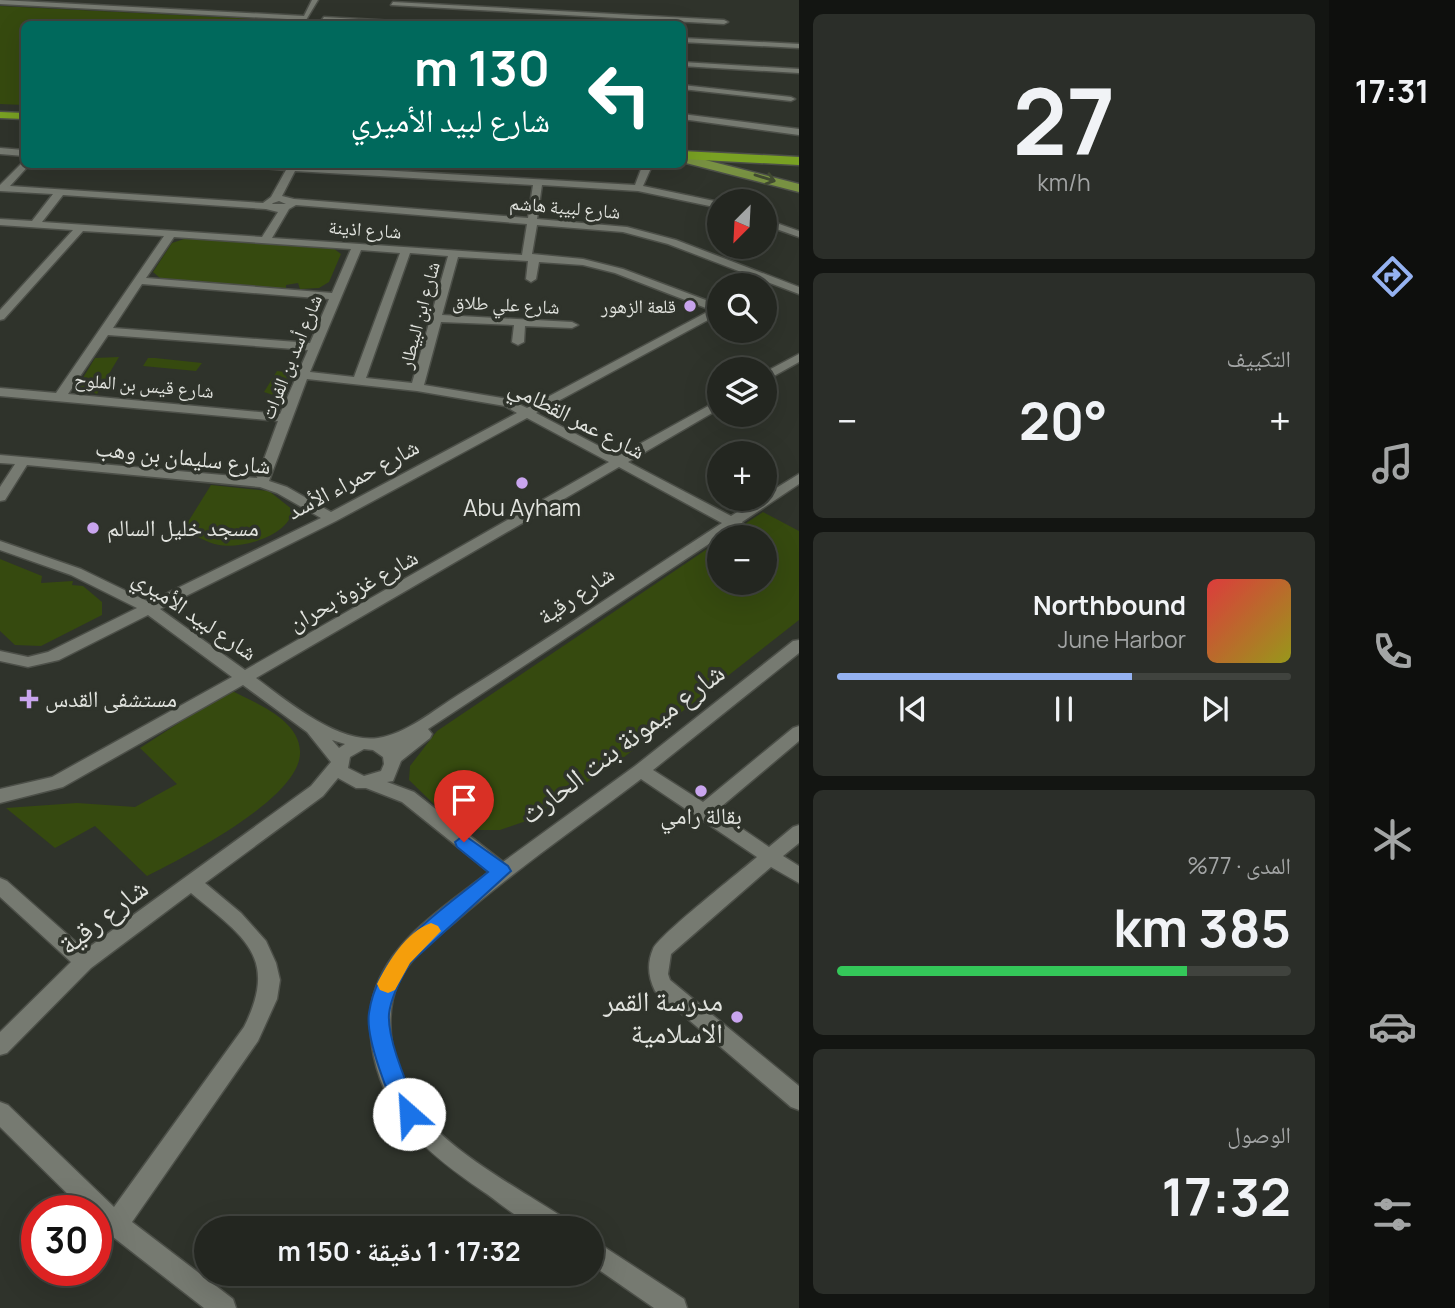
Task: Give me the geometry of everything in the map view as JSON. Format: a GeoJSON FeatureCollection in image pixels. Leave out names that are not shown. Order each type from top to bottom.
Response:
{"type":"FeatureCollection","features":[{"type":"Feature","properties":{"kind":"highway"},"geometry":{"type":"LineString","coordinates":[[0,112],[21,113]]}},
{"type":"Feature","properties":{"kind":"highway"},"geometry":{"type":"LineString","coordinates":[[686,155],[799,161]]}},
{"type":"Feature","properties":{"kind":"highway"},"geometry":{"type":"LineString","coordinates":[[686,155],[799,156]]}},
{"type":"Feature","properties":{"kind":"main road"},"geometry":{"type":"LineString","coordinates":[[686,156],[799,188]]}},
{"type":"Feature","properties":{"kind":"street"},"geometry":{"type":"LineString","coordinates":[[165,11],[179,0]]}},
{"type":"Feature","properties":{"kind":"street"},"geometry":{"type":"LineString","coordinates":[[306,21],[315,0]]}},
{"type":"Feature","properties":{"kind":"street"},"geometry":{"type":"LineString","coordinates":[[0,2],[261,14],[321,21],[324,0]]}},
{"type":"Feature","properties":{"kind":"street"},"geometry":{"type":"LineString","coordinates":[[387,21],[394,2],[458,3],[665,21]]}},
{"type":"Feature","properties":{"kind":"street"},"geometry":{"type":"LineString","coordinates":[[686,22],[724,22]]}},
{"type":"Feature","properties":{"kind":"street"},"geometry":{"type":"LineString","coordinates":[[686,40],[799,46]]}},
{"type":"Feature","properties":{"kind":"street"},"geometry":{"type":"LineString","coordinates":[[769,45],[777,69]]}},
{"type":"Feature","properties":{"kind":"street"},"geometry":{"type":"LineString","coordinates":[[686,64],[799,71]]}},
{"type":"Feature","properties":{"kind":"street"},"geometry":{"type":"LineString","coordinates":[[686,87],[791,99]]}},
{"type":"Feature","properties":{"kind":"street"},"geometry":{"type":"LineString","coordinates":[[686,117],[799,132]]}},
{"type":"Feature","properties":{"kind":"street"},"geometry":{"type":"LineString","coordinates":[[0,151],[21,152]]}},
{"type":"Feature","properties":{"kind":"street"},"geometry":{"type":"LineString","coordinates":[[1,188],[22,168]]}},
{"type":"Feature","properties":{"kind":"street"},"geometry":{"type":"LineString","coordinates":[[281,168],[638,188],[707,202]]}},
{"type":"Feature","properties":{"kind":"street"},"geometry":{"type":"LineString","coordinates":[[638,188],[648,168]]}},
{"type":"Feature","properties":{"kind":"street"},"geometry":{"type":"LineString","coordinates":[[261,239],[270,203],[296,169]]}},
{"type":"Feature","properties":{"kind":"street"},"geometry":{"type":"LineString","coordinates":[[261,239],[288,204],[296,169]]}},
{"type":"Feature","properties":{"kind":"street"},"geometry":{"type":"LineString","coordinates":[[531,278],[532,220],[538,182]]}},
{"type":"Feature","properties":{"kind":"street"},"geometry":{"type":"LineString","coordinates":[[1,188],[270,203]]}},
{"type":"Feature","properties":{"kind":"street"},"geometry":{"type":"LineString","coordinates":[[34,225],[61,191]]}},
{"type":"Feature","properties":{"kind":"street","name":"شارع لبيبة هاشم"},"geometry":{"type":"LineString","coordinates":[[270,203],[532,220],[642,233],[799,291]]}},
{"type":"Feature","properties":{"kind":"street","name":"شارع اذينة"},"geometry":{"type":"LineString","coordinates":[[0,222],[530,257],[604,266],[707,305]]}},
{"type":"Feature","properties":{"kind":"street"},"geometry":{"type":"LineString","coordinates":[[777,226],[799,234]]}},
{"type":"Feature","properties":{"kind":"street"},"geometry":{"type":"LineString","coordinates":[[0,317],[80,228]]}},
{"type":"Feature","properties":{"kind":"street"},"geometry":{"type":"LineString","coordinates":[[60,397],[171,234]]}},
{"type":"Feature","properties":{"kind":"street","name":"شارع أسد بن الفرات"},"geometry":{"type":"LineString","coordinates":[[262,483],[313,347],[357,246]]}},
{"type":"Feature","properties":{"kind":"street"},"geometry":{"type":"LineString","coordinates":[[359,380],[406,249]]}},
{"type":"Feature","properties":{"kind":"street","name":"شارع ابن البيطار"},"geometry":{"type":"LineString","coordinates":[[417,387],[454,252]]}},
{"type":"Feature","properties":{"kind":"street"},"geometry":{"type":"LineString","coordinates":[[139,281],[334,296]]}},
{"type":"Feature","properties":{"kind":"street","name":"شارع حمراء الأسد"},"geometry":{"type":"LineString","coordinates":[[0,656],[15,661],[41,661],[331,518],[707,315]]}},
{"type":"Feature","properties":{"kind":"street","name":"شارع علي طلاق"},"geometry":{"type":"LineString","coordinates":[[438,318],[572,325]]}},
{"type":"Feature","properties":{"kind":"street"},"geometry":{"type":"LineString","coordinates":[[518,342],[520,323]]}},
{"type":"Feature","properties":{"kind":"street"},"geometry":{"type":"LineString","coordinates":[[105,331],[313,347]]}},
{"type":"Feature","properties":{"kind":"street"},"geometry":{"type":"LineString","coordinates":[[777,370],[799,357]]}},
{"type":"Feature","properties":{"kind":"street","name":"شارع عمر القطامي"},"geometry":{"type":"LineString","coordinates":[[303,375],[417,387],[499,400],[733,524]]}},
{"type":"Feature","properties":{"kind":"street","name":"شارع قيس بن الملوح"},"geometry":{"type":"LineString","coordinates":[[0,392],[285,418]]}},
{"type":"Feature","properties":{"kind":"street","name":"شارع غزوة بحران"},"geometry":{"type":"LineString","coordinates":[[0,796],[57,782],[707,411]]}},
{"type":"Feature","properties":{"kind":"street","name":"شارع سليمان بن وهب"},"geometry":{"type":"LineString","coordinates":[[0,459],[262,483],[282,490],[331,518]]}},
{"type":"Feature","properties":{"kind":"street"},"geometry":{"type":"LineString","coordinates":[[0,497],[23,462]]}},
{"type":"Feature","properties":{"kind":"street","name":"شارع رقية"},"geometry":{"type":"LineString","coordinates":[[317,791],[362,782],[392,764],[415,740],[799,478]]}},
{"type":"Feature","properties":{"kind":"street","name":"شارع رقية"},"geometry":{"type":"LineString","coordinates":[[0,1046],[84,962],[317,791],[339,763],[346,749],[406,734],[733,524],[799,486]]}},
{"type":"Feature","properties":{"kind":"street","name":"شارع لبيد الأميري"},"geometry":{"type":"LineString","coordinates":[[0,545],[76,572],[148,608],[313,728],[339,763],[362,782]]}},
{"type":"Feature","properties":{"kind":"street","name":"شارع ميمونة بنت الحارث"},"geometry":{"type":"LineString","coordinates":[[542,1216],[424,1131],[400,1099],[380,1030],[379,1015],[383,996],[403,957],[501,871],[641,770],[799,645]]}},
{"type":"Feature","properties":{"kind":"street","name":"شارع لبيد الأميري"},"geometry":{"type":"LineString","coordinates":[[313,728],[369,744]]}},
{"type":"Feature","properties":{"kind":"street"},"geometry":{"type":"LineString","coordinates":[[703,812],[799,732]]}},
{"type":"Feature","properties":{"kind":"street"},"geometry":{"type":"LineString","coordinates":[[369,744],[392,764],[408,797]]}},
{"type":"Feature","properties":{"kind":"street"},"geometry":{"type":"LineString","coordinates":[[641,770],[799,876]]}},
{"type":"Feature","properties":{"kind":"street"},"geometry":{"type":"LineString","coordinates":[[362,782],[408,797],[501,871]]}},
{"type":"Feature","properties":{"kind":"street"},"geometry":{"type":"LineString","coordinates":[[799,832],[662,950],[657,974],[662,985],[799,1100]]}},
{"type":"Feature","properties":{"kind":"street"},"geometry":{"type":"LineString","coordinates":[[116,1225],[251,1034],[267,999],[270,975],[263,952],[245,928],[192,883]]}},
{"type":"Feature","properties":{"kind":"street"},"geometry":{"type":"LineString","coordinates":[[0,886],[84,962]]}},
{"type":"Feature","properties":{"kind":"street"},"geometry":{"type":"LineString","coordinates":[[0,1112],[116,1225],[224,1308]]}},
{"type":"Feature","properties":{"kind":"street"},"geometry":{"type":"LineString","coordinates":[[604,1259],[675,1308]]}},
{"type":"Feature","properties":{"kind":"green space"},"geometry":{"type":"Polygon","coordinates":[[[0,6],[275,21],[21,21],[21,105],[0,104],[0,6]]]}},
{"type":"Feature","properties":{"kind":"green space"},"geometry":{"type":"Polygon","coordinates":[[[187,238],[333,248],[341,254],[329,282],[319,288],[300,289],[298,283],[286,285],[286,289],[160,278],[153,272],[172,243],[187,238]]]}},
{"type":"Feature","properties":{"kind":"green space"},"geometry":{"type":"Polygon","coordinates":[[[119,357],[97,394],[78,386],[95,358],[119,357]]]}},
{"type":"Feature","properties":{"kind":"green space"},"geometry":{"type":"Polygon","coordinates":[[[148,358],[202,363],[196,371],[143,366],[148,358]]]}},
{"type":"Feature","properties":{"kind":"green space"},"geometry":{"type":"Polygon","coordinates":[[[277,371],[293,373],[282,398],[264,392],[277,371]]]}},
{"type":"Feature","properties":{"kind":"green space"},"geometry":{"type":"Polygon","coordinates":[[[211,485],[269,491],[293,510],[283,527],[263,539],[240,545],[214,544],[183,530],[211,485]]]}},
{"type":"Feature","properties":{"kind":"green space"},"geometry":{"type":"Polygon","coordinates":[[[763,512],[799,531],[799,620],[614,765],[526,821],[500,830],[479,830],[461,824],[441,811],[409,780],[410,766],[437,731],[707,549],[707,595],[777,595],[777,525],[743,525],[763,512]]]}},
{"type":"Feature","properties":{"kind":"green space"},"geometry":{"type":"Polygon","coordinates":[[[0,559],[42,576],[41,583],[73,581],[72,585],[83,586],[102,602],[102,615],[41,646],[15,645],[0,631],[0,559]]]}},
{"type":"Feature","properties":{"kind":"green space"},"geometry":{"type":"Polygon","coordinates":[[[230,690],[274,713],[292,730],[300,751],[296,769],[262,806],[238,824],[147,876],[95,826],[55,848],[6,808],[77,803],[135,807],[177,784],[140,748],[230,690]]]}},
{"type":"Feature","properties":{"kind":"slow traffic"},"geometry":{"type":"LineString","coordinates":[[388,984],[403,957],[431,931]]}},
{"type":"Feature","properties":{"kind":"place","name":"قلعة الزهور"},"geometry":{"type":"Point","coordinates":[690,306]}},
{"type":"Feature","properties":{"kind":"place","name":"Abu Ayham"},"geometry":{"type":"Point","coordinates":[522,483]}},
{"type":"Feature","properties":{"kind":"place","name":"مسجد خليل السالم"},"geometry":{"type":"Point","coordinates":[93,528]}},
{"type":"Feature","properties":{"kind":"place","name":"مستشفى القدس"},"geometry":{"type":"Point","coordinates":[29,699]}},
{"type":"Feature","properties":{"kind":"place","name":"بقالة رامي"},"geometry":{"type":"Point","coordinates":[701,791]}},
{"type":"Feature","properties":{"kind":"place","name":"مدرسة القمر الاسلامية"},"geometry":{"type":"Point","coordinates":[737,1017]}},
{"type":"Feature","properties":{"kind":"route"},"geometry":{"type":"LineString","coordinates":[[409,1114],[393,1083],[379,1015],[390,978],[403,957],[501,871],[464,842]]}}]}
